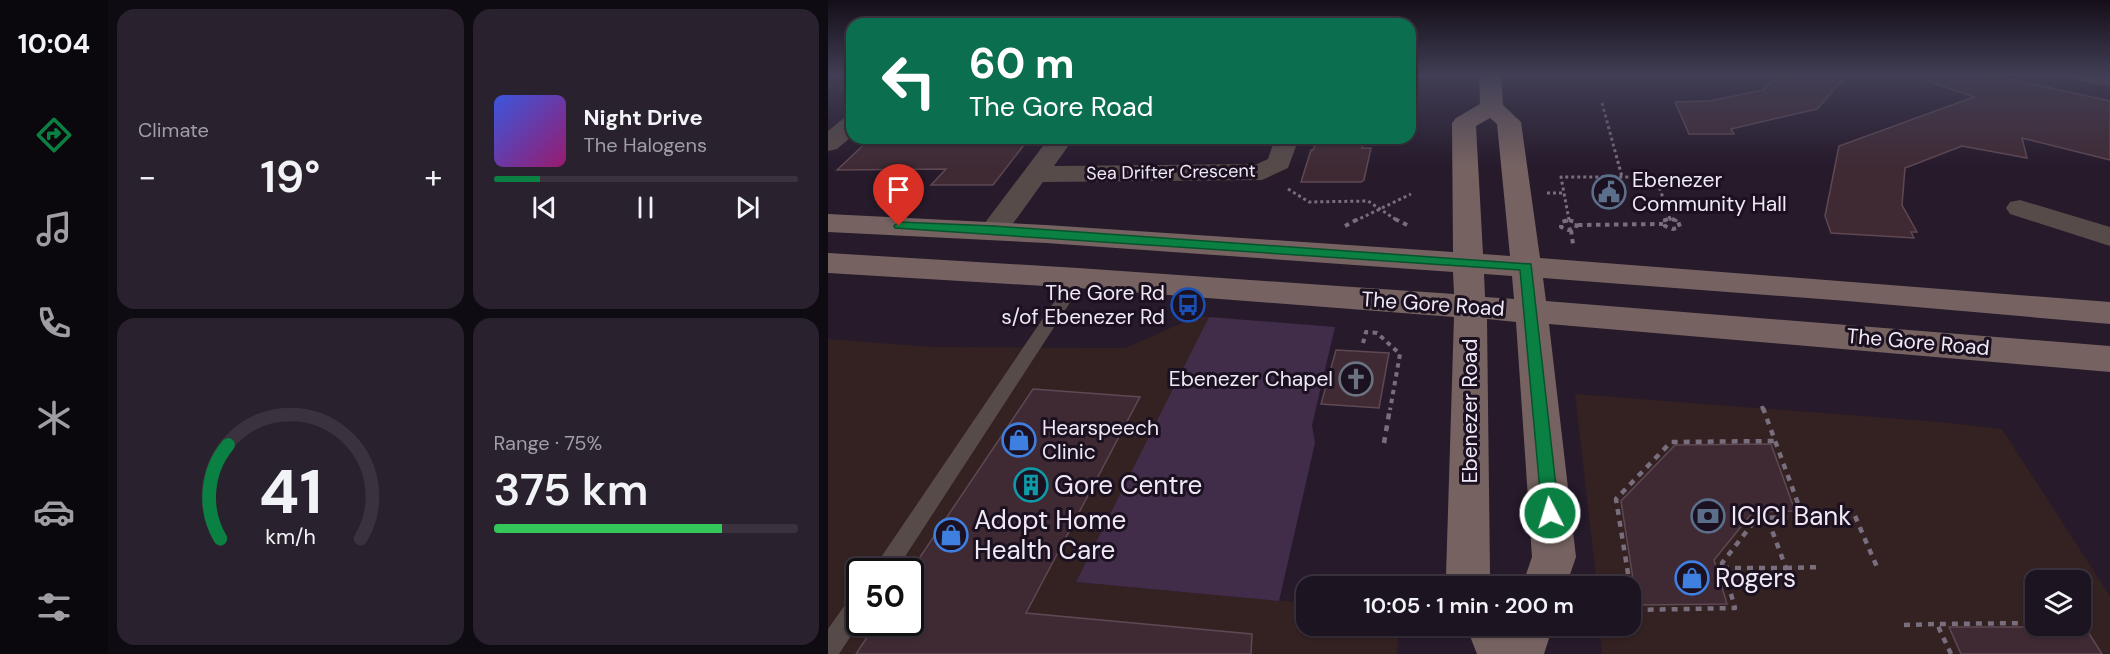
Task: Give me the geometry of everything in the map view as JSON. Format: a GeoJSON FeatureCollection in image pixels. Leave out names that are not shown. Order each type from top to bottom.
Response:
{"type":"FeatureCollection","features":[{"type":"Feature","properties":{"kind":"main road","name":"Ebenezer Road"},"geometry":{"type":"LineString","coordinates":[[1468,576],[1471,356],[1464,123],[1492,107]]}},
{"type":"Feature","properties":{"kind":"main road"},"geometry":{"type":"LineString","coordinates":[[1492,107],[1509,122],[1531,311],[1554,557],[1547,576]]}},
{"type":"Feature","properties":{"kind":"main road","name":"The Gore Road"},"geometry":{"type":"LineString","coordinates":[[828,223],[994,230],[1798,286],[2110,313]]}},
{"type":"Feature","properties":{"kind":"main road","name":"The Gore Road"},"geometry":{"type":"LineString","coordinates":[[828,263],[1470,306],[1929,342],[2110,359]]}},
{"type":"Feature","properties":{"kind":"main road"},"geometry":{"type":"LineString","coordinates":[[1493,636],[1500,654]]}},
{"type":"Feature","properties":{"kind":"main road"},"geometry":{"type":"LineString","coordinates":[[1520,654],[1526,636]]}},
{"type":"Feature","properties":{"kind":"street"},"geometry":{"type":"LineString","coordinates":[[828,144],[846,128]]}},
{"type":"Feature","properties":{"kind":"street"},"geometry":{"type":"LineString","coordinates":[[994,230],[1058,144]]}},
{"type":"Feature","properties":{"kind":"street","name":"Sea Drifter Crescent"},"geometry":{"type":"LineString","coordinates":[[1035,174],[1262,172],[1279,163],[1285,144]]}},
{"type":"Feature","properties":{"kind":"street"},"geometry":{"type":"LineString","coordinates":[[2020,208],[2110,237]]}},
{"type":"Feature","properties":{"kind":"lane"},"geometry":{"type":"LineString","coordinates":[[891,558],[1078,278]]}},
{"type":"Feature","properties":{"kind":"lane"},"geometry":{"type":"LineString","coordinates":[[828,649],[846,623]]}},
{"type":"Feature","properties":{"kind":"path"},"geometry":{"type":"LineString","coordinates":[[1603,106],[1622,177]]}},
{"type":"Feature","properties":{"kind":"path"},"geometry":{"type":"LineString","coordinates":[[1569,220],[1562,177],[1656,177],[1670,219]]}},
{"type":"Feature","properties":{"kind":"path"},"geometry":{"type":"LineString","coordinates":[[1284,187],[1309,202],[1368,201],[1396,220],[1411,226]]}},
{"type":"Feature","properties":{"kind":"path"},"geometry":{"type":"LineString","coordinates":[[1540,193],[1564,193]]}},
{"type":"Feature","properties":{"kind":"path"},"geometry":{"type":"LineString","coordinates":[[1344,226],[1412,194]]}},
{"type":"Feature","properties":{"kind":"path"},"geometry":{"type":"LineString","coordinates":[[1578,225],[1573,230],[1560,226],[1562,222],[1569,220],[1578,225],[1663,224],[1670,229],[1680,227],[1678,221],[1670,219],[1665,220],[1663,224]]}},
{"type":"Feature","properties":{"kind":"path"},"geometry":{"type":"LineString","coordinates":[[1363,343],[1366,332],[1377,333],[1401,354],[1384,443]]}},
{"type":"Feature","properties":{"kind":"path"},"geometry":{"type":"LineString","coordinates":[[1641,610],[1734,608],[1722,563],[1757,518],[1803,518],[1762,405]]}},
{"type":"Feature","properties":{"kind":"path"},"geometry":{"type":"LineString","coordinates":[[1628,576],[1616,499],[1671,442],[1775,441]]}},
{"type":"Feature","properties":{"kind":"path"},"geometry":{"type":"LineString","coordinates":[[1855,516],[1877,567]]}},
{"type":"Feature","properties":{"kind":"path"},"geometry":{"type":"LineString","coordinates":[[1767,517],[1786,568]]}},
{"type":"Feature","properties":{"kind":"path"},"geometry":{"type":"LineString","coordinates":[[1723,568],[1821,567]]}},
{"type":"Feature","properties":{"kind":"path"},"geometry":{"type":"LineString","coordinates":[[1904,625],[2025,623]]}},
{"type":"Feature","properties":{"kind":"path"},"geometry":{"type":"LineString","coordinates":[[1937,624],[1951,654]]}},
{"type":"Feature","properties":{"kind":"shaded area"},"geometry":{"type":"Polygon","coordinates":[[[1198,316],[1209,317],[1076,582],[1296,602],[1296,636],[1398,636],[1397,654],[828,654],[828,339],[932,347],[1125,348],[1198,316]]]}},
{"type":"Feature","properties":{"kind":"shaded area"},"geometry":{"type":"Polygon","coordinates":[[[1209,317],[1335,327],[1312,425],[1315,443],[1279,601],[1076,582],[1209,317]]]}},
{"type":"Feature","properties":{"kind":"shaded area"},"geometry":{"type":"Polygon","coordinates":[[[1575,394],[1941,422],[2002,429],[2110,596],[2110,654],[1602,654],[1601,636],[1641,636],[1641,576],[1596,576],[1575,394]]]}},
{"type":"Feature","properties":{"kind":"building"},"geometry":{"type":"Polygon","coordinates":[[[1677,106],[1820,106],[1817,109],[1731,129],[1734,134],[1689,134],[1677,106]]]}},
{"type":"Feature","properties":{"kind":"building"},"geometry":{"type":"Polygon","coordinates":[[[1951,106],[2110,106],[2110,160],[2022,138],[2027,158],[1962,146],[1905,168],[1902,205],[1917,232],[1911,232],[1914,238],[1831,233],[1825,216],[1839,146],[1951,106]]]}},
{"type":"Feature","properties":{"kind":"building"},"geometry":{"type":"Polygon","coordinates":[[[865,144],[1025,144],[993,185],[931,185],[946,169],[837,170],[865,144]]]}},
{"type":"Feature","properties":{"kind":"building"},"geometry":{"type":"Polygon","coordinates":[[[1316,144],[1363,144],[1362,148],[1371,148],[1364,180],[1361,182],[1301,182],[1311,150],[1316,144]]]}},
{"type":"Feature","properties":{"kind":"building","name":"Ebenezer Chapel"},"geometry":{"type":"Polygon","coordinates":[[[1336,350],[1389,353],[1379,408],[1321,404],[1336,350]]]}},
{"type":"Feature","properties":{"kind":"building","name":"Gore Centre"},"geometry":{"type":"Polygon","coordinates":[[[1033,389],[1140,397],[1026,613],[1252,634],[1251,654],[856,654],[868,636],[924,636],[924,558],[919,558],[1033,389]]]}},
{"type":"Feature","properties":{"kind":"building"},"geometry":{"type":"Polygon","coordinates":[[[1771,444],[1795,511],[1753,512],[1714,560],[1727,604],[1641,605],[1641,576],[1633,576],[1621,501],[1675,445],[1771,444]]]}},
{"type":"Feature","properties":{"kind":"building"},"geometry":{"type":"Polygon","coordinates":[[[1949,627],[2025,627],[2025,636],[2091,636],[2102,654],[1961,654],[1949,627]]]}},
{"type":"Feature","properties":{"kind":"place","name":"Ebenezer Community Hall"},"geometry":{"type":"Point","coordinates":[1609,192]}},
{"type":"Feature","properties":{"kind":"place","name":"The Gore Rd s/of Ebenezer Rd"},"geometry":{"type":"Point","coordinates":[1188,305]}},
{"type":"Feature","properties":{"kind":"place","name":"Ebenezer Chapel"},"geometry":{"type":"Point","coordinates":[1356,379]}},
{"type":"Feature","properties":{"kind":"place","name":"Hearspeech Clinic"},"geometry":{"type":"Point","coordinates":[1019,440]}},
{"type":"Feature","properties":{"kind":"place","name":"Gore Centre"},"geometry":{"type":"Point","coordinates":[1031,485]}},
{"type":"Feature","properties":{"kind":"place","name":"ICICI Bank"},"geometry":{"type":"Point","coordinates":[1708,516]}},
{"type":"Feature","properties":{"kind":"place","name":"Adopt Home Health Care"},"geometry":{"type":"Point","coordinates":[951,535]}},
{"type":"Feature","properties":{"kind":"place","name":"Rogers"},"geometry":{"type":"Point","coordinates":[1692,578]}},
{"type":"Feature","properties":{"kind":"route"},"geometry":{"type":"LineString","coordinates":[[899,226],[994,230],[1526,267],[1537,361],[1550,513]]}}]}
